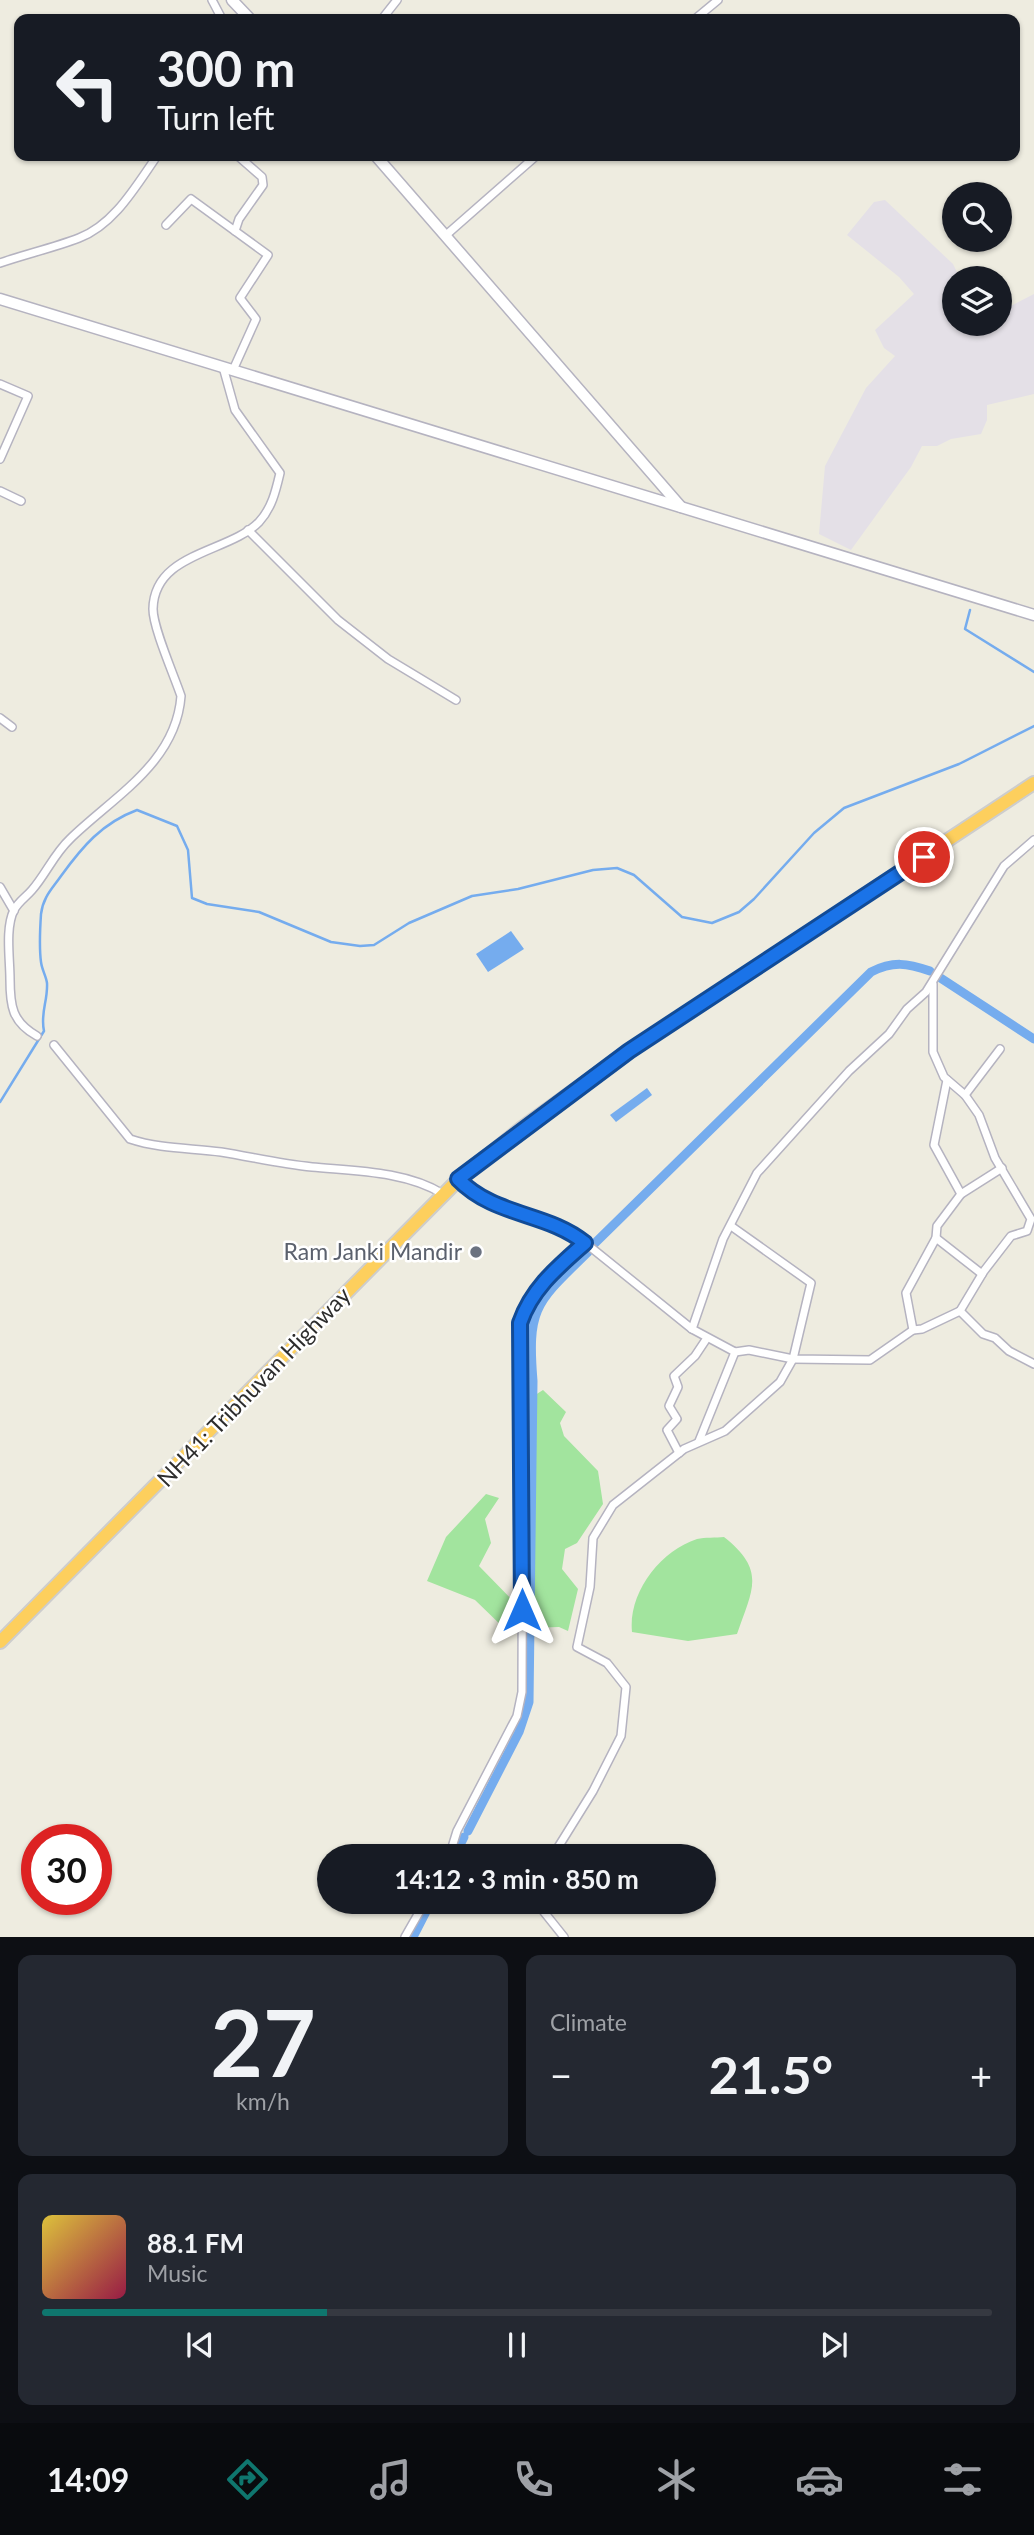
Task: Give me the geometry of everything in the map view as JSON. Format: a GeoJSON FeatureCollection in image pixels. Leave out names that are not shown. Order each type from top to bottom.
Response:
{"type":"FeatureCollection","features":[{"type":"Feature","properties":{"kind":"highway","name":"NH41: Tribhuvan Highway"},"geometry":{"type":"LineString","coordinates":[[0,1642],[458,1179],[629,1051],[1034,783]]}},
{"type":"Feature","properties":{"kind":"main road"},"geometry":{"type":"LineString","coordinates":[[232,0],[245,14]]}},
{"type":"Feature","properties":{"kind":"main road"},"geometry":{"type":"LineString","coordinates":[[381,161],[681,507]]}},
{"type":"Feature","properties":{"kind":"main road"},"geometry":{"type":"LineString","coordinates":[[0,299],[1034,615]]}},
{"type":"Feature","properties":{"kind":"street"},"geometry":{"type":"LineString","coordinates":[[386,14],[397,0]]}},
{"type":"Feature","properties":{"kind":"street"},"geometry":{"type":"LineString","coordinates":[[701,14],[718,0]]}},
{"type":"Feature","properties":{"kind":"street"},"geometry":{"type":"LineString","coordinates":[[0,262],[80,238],[101,226],[132,192],[154,161]]}},
{"type":"Feature","properties":{"kind":"street"},"geometry":{"type":"LineString","coordinates":[[235,231],[239,219],[263,186],[262,177],[244,161]]}},
{"type":"Feature","properties":{"kind":"street"},"geometry":{"type":"LineString","coordinates":[[445,236],[530,161]]}},
{"type":"Feature","properties":{"kind":"street"},"geometry":{"type":"LineString","coordinates":[[37,1036],[21,1027],[9,1007],[10,931],[13,911],[70,838],[119,799],[158,757],[180,710],[181,696],[153,612],[155,593],[168,575],[198,551],[236,538],[260,521],[274,499],[280,473],[235,410],[228,369],[256,319],[240,298],[268,255],[191,200],[166,225]]}},
{"type":"Feature","properties":{"kind":"street"},"geometry":{"type":"LineString","coordinates":[[0,383],[28,396],[0,458]]}},
{"type":"Feature","properties":{"kind":"street"},"geometry":{"type":"LineString","coordinates":[[0,491],[21,501]]}},
{"type":"Feature","properties":{"kind":"street"},"geometry":{"type":"LineString","coordinates":[[248,530],[338,621],[388,659],[456,700]]}},
{"type":"Feature","properties":{"kind":"street"},"geometry":{"type":"LineString","coordinates":[[0,718],[12,727]]}},
{"type":"Feature","properties":{"kind":"street"},"geometry":{"type":"LineString","coordinates":[[692,1329],[731,1226],[757,1173],[933,984],[1004,866],[1034,839]]}},
{"type":"Feature","properties":{"kind":"street"},"geometry":{"type":"LineString","coordinates":[[0,887],[13,911]]}},
{"type":"Feature","properties":{"kind":"street"},"geometry":{"type":"LineString","coordinates":[[458,1179],[476,1197],[565,1230],[692,1329],[735,1352],[749,1350],[793,1359],[870,1360],[913,1330],[922,1329],[960,1311],[982,1274],[1011,1236],[1031,1234],[1031,1219],[1002,1168],[979,1115],[964,1095],[947,1080],[933,1052],[933,984]]}},
{"type":"Feature","properties":{"kind":"street"},"geometry":{"type":"LineString","coordinates":[[54,1045],[131,1139],[146,1144],[223,1153],[268,1163],[399,1178],[430,1185],[443,1194]]}},
{"type":"Feature","properties":{"kind":"street"},"geometry":{"type":"LineString","coordinates":[[964,1095],[1000,1049]]}},
{"type":"Feature","properties":{"kind":"street"},"geometry":{"type":"LineString","coordinates":[[947,1080],[934,1145],[961,1194]]}},
{"type":"Feature","properties":{"kind":"street"},"geometry":{"type":"LineString","coordinates":[[913,1330],[906,1293],[936,1238],[937,1226],[961,1194],[1002,1168]]}},
{"type":"Feature","properties":{"kind":"street"},"geometry":{"type":"LineString","coordinates":[[560,1844],[593,1791],[621,1736],[626,1686],[607,1663],[577,1647],[590,1587],[593,1538],[613,1505],[679,1453],[699,1441],[725,1431],[780,1382],[793,1359],[811,1283],[731,1226]]}},
{"type":"Feature","properties":{"kind":"street"},"geometry":{"type":"LineString","coordinates":[[936,1238],[982,1274]]}},
{"type":"Feature","properties":{"kind":"street"},"geometry":{"type":"LineString","coordinates":[[453,1844],[457,1831],[517,1716],[522,1692],[523,1410],[520,1323],[533,1296],[549,1276],[585,1243]]}},
{"type":"Feature","properties":{"kind":"street"},"geometry":{"type":"LineString","coordinates":[[960,1311],[983,1334],[995,1338],[1009,1351],[1034,1364]]}},
{"type":"Feature","properties":{"kind":"street"},"geometry":{"type":"LineString","coordinates":[[679,1453],[667,1430],[677,1419],[669,1406],[678,1387],[674,1376],[695,1356],[707,1338]]}},
{"type":"Feature","properties":{"kind":"street"},"geometry":{"type":"LineString","coordinates":[[699,1441],[735,1352]]}},
{"type":"Feature","properties":{"kind":"street"},"geometry":{"type":"LineString","coordinates":[[405,1937],[418,1914]]}},
{"type":"Feature","properties":{"kind":"street"},"geometry":{"type":"LineString","coordinates":[[546,1914],[564,1937]]}},
{"type":"Feature","properties":{"kind":"shaded area"},"geometry":{"type":"Polygon","coordinates":[[[885,200],[953,264],[954,266],[942,266],[942,336],[1012,336],[1012,305],[1034,294],[1034,394],[987,405],[987,420],[981,434],[951,439],[937,446],[922,446],[911,467],[851,550],[819,534],[825,466],[866,388],[895,356],[884,348],[875,330],[914,294],[899,277],[847,235],[874,202],[885,200]]]}},
{"type":"Feature","properties":{"kind":"green space"},"geometry":{"type":"Polygon","coordinates":[[[543,1390],[566,1412],[560,1423],[564,1436],[598,1471],[603,1504],[577,1543],[565,1549],[562,1569],[578,1589],[568,1631],[559,1627],[528,1628],[529,1399],[543,1390]]]}},
{"type":"Feature","properties":{"kind":"green space"},"geometry":{"type":"Polygon","coordinates":[[[486,1494],[499,1498],[485,1519],[491,1543],[479,1566],[518,1606],[507,1631],[475,1600],[427,1581],[446,1537],[486,1494]]]}},
{"type":"Feature","properties":{"kind":"green space"},"geometry":{"type":"Polygon","coordinates":[[[724,1537],[738,1549],[751,1571],[751,1593],[737,1634],[688,1641],[632,1632],[635,1603],[649,1575],[659,1563],[683,1545],[697,1539],[724,1537]]]}},
{"type":"Feature","properties":{"kind":"water"},"geometry":{"type":"Polygon","coordinates":[[[511,931],[524,949],[488,972],[476,954],[511,931]]]}},
{"type":"Feature","properties":{"kind":"water"},"geometry":{"type":"Polygon","coordinates":[[[647,1088],[652,1095],[616,1122],[610,1115],[647,1088]]]}},
{"type":"Feature","properties":{"kind":"waterway"},"geometry":{"type":"LineString","coordinates":[[970,610],[965,629],[1034,672]]}},
{"type":"Feature","properties":{"kind":"waterway"},"geometry":{"type":"LineString","coordinates":[[0,1102],[44,1031],[47,983],[41,962],[40,938],[41,914],[46,898],[69,865],[94,837],[113,822],[137,810],[177,826],[188,850],[192,898],[207,904],[259,912],[331,942],[374,945],[409,923],[472,896],[518,889],[593,870],[617,868],[634,875],[682,917],[712,923],[739,912],[754,899],[814,833],[844,808],[959,764],[1034,726]]}},
{"type":"Feature","properties":{"kind":"waterway"},"geometry":{"type":"LineString","coordinates":[[592,1246],[871,972],[900,964],[930,971]]}},
{"type":"Feature","properties":{"kind":"waterway"},"geometry":{"type":"LineString","coordinates":[[939,977],[1034,1039]]}},
{"type":"Feature","properties":{"kind":"waterway"},"geometry":{"type":"LineString","coordinates":[[468,1831],[519,1732],[529,1702],[534,1321],[546,1296],[588,1252]]}},
{"type":"Feature","properties":{"kind":"waterway"},"geometry":{"type":"LineString","coordinates":[[460,1844],[464,1837]]}},
{"type":"Feature","properties":{"kind":"waterway"},"geometry":{"type":"LineString","coordinates":[[413,1937],[425,1914]]}},
{"type":"Feature","properties":{"kind":"place","name":"Ram Janki Mandir"},"geometry":{"type":"Point","coordinates":[476,1252]}},
{"type":"Feature","properties":{"kind":"route"},"geometry":{"type":"LineString","coordinates":[[522,1610],[523,1410],[520,1323],[533,1296],[549,1276],[585,1243],[565,1230],[476,1197],[458,1179],[522,1128],[629,1051],[924,857]]}}]}
